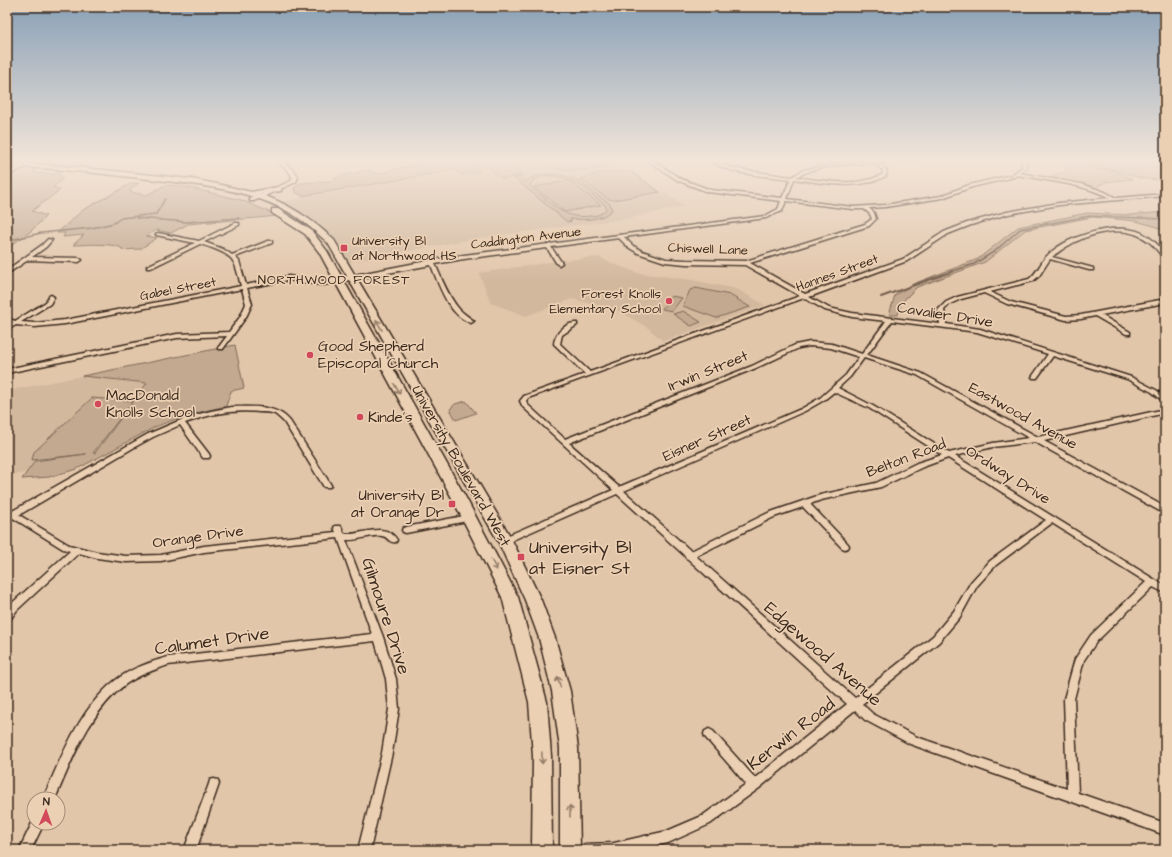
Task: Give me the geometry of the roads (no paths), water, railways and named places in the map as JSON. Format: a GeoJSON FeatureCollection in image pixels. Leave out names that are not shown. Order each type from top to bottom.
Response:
{"type":"FeatureCollection","features":[{"type":"Feature","properties":{"kind":"main road","name":"University Boulevard West"},"geometry":{"type":"LineString","coordinates":[[254,201],[277,212],[308,232],[323,251],[469,518],[510,597],[538,702],[542,756],[542,850]]}},
{"type":"Feature","properties":{"kind":"main road","name":"University Boulevard West"},"geometry":{"type":"LineString","coordinates":[[271,201],[292,210],[314,225],[331,242],[505,540],[533,600],[547,638],[561,691],[569,748],[570,850]]}},
{"type":"Feature","properties":{"kind":"main road"},"geometry":{"type":"LineString","coordinates":[[277,212],[286,212],[306,224],[314,225]]}},
{"type":"Feature","properties":{"kind":"main road"},"geometry":{"type":"LineString","coordinates":[[321,231],[318,234],[324,241],[323,251]]}},
{"type":"Feature","properties":{"kind":"main road"},"geometry":{"type":"LineString","coordinates":[[380,357],[396,353]]}},
{"type":"Feature","properties":{"kind":"main road"},"geometry":{"type":"LineString","coordinates":[[483,545],[505,540]]}},
{"type":"Feature","properties":{"kind":"street"},"geometry":{"type":"LineString","coordinates":[[785,201],[839,207],[866,208],[910,201]]}},
{"type":"Feature","properties":{"kind":"street","name":"Caddington Avenue"},"geometry":{"type":"LineString","coordinates":[[353,278],[432,262],[766,217],[780,210],[785,201]]}},
{"type":"Feature","properties":{"kind":"street","name":"Hannes Street"},"geometry":{"type":"LineString","coordinates":[[523,401],[526,396],[906,260],[946,233],[969,224],[1031,208],[1096,201]]}},
{"type":"Feature","properties":{"kind":"street","name":"Chiswell Lane"},"geometry":{"type":"LineString","coordinates":[[621,237],[630,246],[640,252],[665,260],[686,262],[746,263],[867,225],[874,218],[872,213],[866,208]]}},
{"type":"Feature","properties":{"kind":"street"},"geometry":{"type":"LineString","coordinates":[[149,267],[237,224]]}},
{"type":"Feature","properties":{"kind":"street"},"geometry":{"type":"LineString","coordinates":[[943,325],[941,310],[948,303],[959,298],[1031,280],[1037,276],[1048,257],[1064,245],[1105,230],[1125,231],[1145,238],[1165,256]]}},
{"type":"Feature","properties":{"kind":"street"},"geometry":{"type":"LineString","coordinates":[[158,234],[221,250],[233,256],[236,261],[248,300],[247,309],[232,334],[221,348]]}},
{"type":"Feature","properties":{"kind":"street"},"geometry":{"type":"LineString","coordinates":[[7,272],[28,258],[50,240]]}},
{"type":"Feature","properties":{"kind":"street"},"geometry":{"type":"LineString","coordinates":[[233,256],[270,242]]}},
{"type":"Feature","properties":{"kind":"street"},"geometry":{"type":"LineString","coordinates":[[548,246],[559,263]]}},
{"type":"Feature","properties":{"kind":"street"},"geometry":{"type":"LineString","coordinates":[[1048,257],[1091,269]]}},
{"type":"Feature","properties":{"kind":"street"},"geometry":{"type":"LineString","coordinates":[[28,258],[79,260]]}},
{"type":"Feature","properties":{"kind":"street"},"geometry":{"type":"LineString","coordinates":[[432,262],[457,311],[464,318],[471,321]]}},
{"type":"Feature","properties":{"kind":"street","name":"Cavalier Drive"},"geometry":{"type":"LineString","coordinates":[[746,263],[803,297],[820,306],[840,313],[978,330],[1129,378],[1154,391],[1165,400]]}},
{"type":"Feature","properties":{"kind":"street","name":"Gabel Street"},"geometry":{"type":"LineString","coordinates":[[7,320],[16,323],[35,324],[65,322],[289,278],[318,284],[353,278]]}},
{"type":"Feature","properties":{"kind":"street"},"geometry":{"type":"LineString","coordinates":[[986,292],[1009,303],[1058,317],[1081,318],[1165,301]]}},
{"type":"Feature","properties":{"kind":"street"},"geometry":{"type":"LineString","coordinates":[[7,328],[48,302],[51,297]]}},
{"type":"Feature","properties":{"kind":"street"},"geometry":{"type":"LineString","coordinates":[[1097,315],[1128,333]]}},
{"type":"Feature","properties":{"kind":"street","name":"Eisner Street"},"geometry":{"type":"LineString","coordinates":[[505,540],[803,410],[822,399],[848,376],[890,320]]}},
{"type":"Feature","properties":{"kind":"street"},"geometry":{"type":"LineString","coordinates":[[575,324],[559,333],[557,336],[557,344],[590,374]]}},
{"type":"Feature","properties":{"kind":"street"},"geometry":{"type":"LineString","coordinates":[[7,371],[177,336],[232,334]]}},
{"type":"Feature","properties":{"kind":"street","name":"Irwin Street"},"geometry":{"type":"LineString","coordinates":[[564,442],[754,367],[797,346],[817,344],[832,346],[864,355]]}},
{"type":"Feature","properties":{"kind":"street"},"geometry":{"type":"LineString","coordinates":[[1035,377],[1052,353]]}},
{"type":"Feature","properties":{"kind":"street","name":"Eastwood Avenue"},"geometry":{"type":"LineString","coordinates":[[864,355],[919,374],[1165,511]]}},
{"type":"Feature","properties":{"kind":"street","name":"Ordway Drive"},"geometry":{"type":"LineString","coordinates":[[834,389],[871,407],[1165,590]]}},
{"type":"Feature","properties":{"kind":"street","name":"Edgewood Avenue"},"geometry":{"type":"LineString","coordinates":[[523,401],[525,406],[564,442],[868,717],[914,741],[1165,829]]}},
{"type":"Feature","properties":{"kind":"street"},"geometry":{"type":"LineString","coordinates":[[10,516],[42,499],[138,441],[181,422],[205,415],[246,409],[278,413],[287,421],[327,485]]}},
{"type":"Feature","properties":{"kind":"street","name":"Belton Road"},"geometry":{"type":"LineString","coordinates":[[689,556],[771,515],[820,498],[878,485],[920,465],[949,455],[993,445],[1085,430],[1165,411]]}},
{"type":"Feature","properties":{"kind":"street"},"geometry":{"type":"LineString","coordinates":[[181,422],[206,456]]}},
{"type":"Feature","properties":{"kind":"street"},"geometry":{"type":"LineString","coordinates":[[804,503],[845,546]]}},
{"type":"Feature","properties":{"kind":"street","name":"Orange Drive"},"geometry":{"type":"LineString","coordinates":[[10,516],[76,551],[126,558],[154,559],[204,549],[339,531],[349,537],[377,533],[387,534],[392,537],[393,540]]}},
{"type":"Feature","properties":{"kind":"street"},"geometry":{"type":"LineString","coordinates":[[406,530],[469,518]]}},
{"type":"Feature","properties":{"kind":"street","name":"Kerwin Road"},"geometry":{"type":"LineString","coordinates":[[585,850],[614,849],[668,837],[706,820],[754,785],[936,639],[957,614],[974,584],[993,563],[1052,520]]}},
{"type":"Feature","properties":{"kind":"street","name":"Gilmoure Drive"},"geometry":{"type":"LineString","coordinates":[[339,531],[378,637],[391,679],[394,709],[387,753],[364,850]]}},
{"type":"Feature","properties":{"kind":"street"},"geometry":{"type":"LineString","coordinates":[[7,617],[11,607],[76,551]]}},
{"type":"Feature","properties":{"kind":"street"},"geometry":{"type":"LineString","coordinates":[[1073,797],[1069,699],[1080,659],[1094,638],[1152,582]]}},
{"type":"Feature","properties":{"kind":"street","name":"Calumet Drive"},"geometry":{"type":"LineString","coordinates":[[53,791],[86,721],[101,700],[124,680],[141,670],[168,661],[378,637]]}},
{"type":"Feature","properties":{"kind":"street"},"geometry":{"type":"LineString","coordinates":[[709,734],[754,785]]}},
{"type":"Feature","properties":{"kind":"street"},"geometry":{"type":"LineString","coordinates":[[190,850],[214,784]]}},
{"type":"Feature","properties":{"kind":"street"},"geometry":{"type":"LineString","coordinates":[[25,850],[34,831]]}},
{"type":"Feature","properties":{"kind":"waterway"},"geometry":{"type":"LineString","coordinates":[[7,241],[41,233],[92,228],[114,223],[121,218],[156,214],[164,201]]}},
{"type":"Feature","properties":{"kind":"waterway"},"geometry":{"type":"LineString","coordinates":[[953,271],[974,264],[995,251],[1020,229],[1089,216],[1165,219]]}},
{"type":"Feature","properties":{"kind":"waterway"},"geometry":{"type":"LineString","coordinates":[[136,218],[187,222],[239,218]]}},
{"type":"Feature","properties":{"kind":"waterway"},"geometry":{"type":"LineString","coordinates":[[881,297],[953,271]]}},
{"type":"Feature","properties":{"kind":"place","name":"University Bl at Northwood HS"},"geometry":{"type":"Point","coordinates":[344,248]}},
{"type":"Feature","properties":{"kind":"place","name":"Forest Knolls Elementary School"},"geometry":{"type":"Point","coordinates":[669,301]}},
{"type":"Feature","properties":{"kind":"place","name":"Good Shepherd Episcopal Church"},"geometry":{"type":"Point","coordinates":[310,355]}},
{"type":"Feature","properties":{"kind":"place","name":"MacDonald Knolls School"},"geometry":{"type":"Point","coordinates":[98,404]}},
{"type":"Feature","properties":{"kind":"place","name":"Kinde's"},"geometry":{"type":"Point","coordinates":[360,417]}},
{"type":"Feature","properties":{"kind":"place","name":"University Bl at Orange Dr"},"geometry":{"type":"Point","coordinates":[452,504]}},
{"type":"Feature","properties":{"kind":"place","name":"University Bl at Eisner St"},"geometry":{"type":"Point","coordinates":[521,557]}},
{"type":"Feature","properties":{"kind":"district","name":"NORTHWOOD FOREST"},"geometry":{"type":"Point","coordinates":[334,280]}}]}
